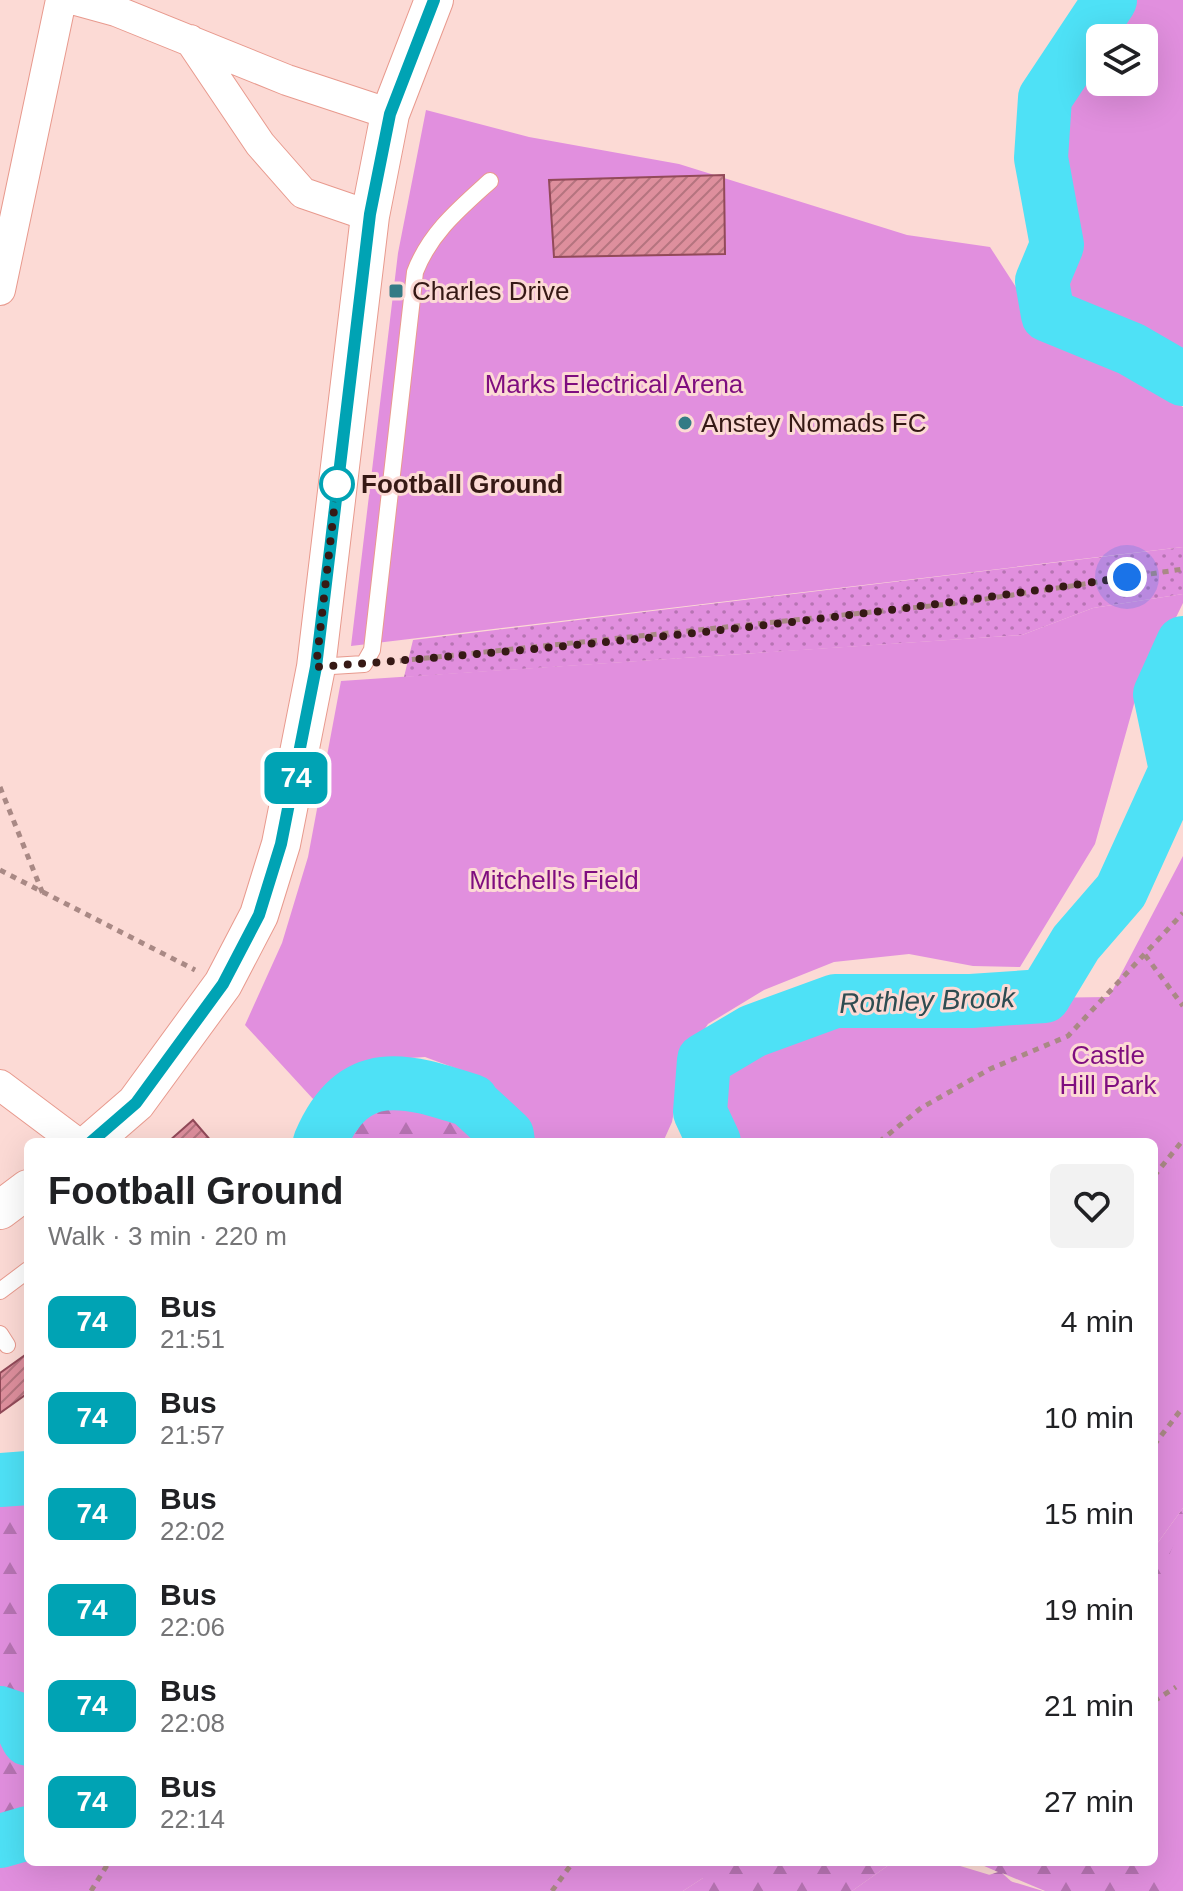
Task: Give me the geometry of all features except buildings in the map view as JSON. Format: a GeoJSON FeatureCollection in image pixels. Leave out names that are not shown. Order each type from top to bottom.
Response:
{"type":"FeatureCollection","features":[{"type":"Feature","properties":{"kind":"street"},"geometry":{"type":"LineString","coordinates":[[0,290],[7,222],[61,0]]}},
{"type":"Feature","properties":{"kind":"street"},"geometry":{"type":"LineString","coordinates":[[76,0],[190,40],[287,80],[390,114]]}},
{"type":"Feature","properties":{"kind":"street"},"geometry":{"type":"LineString","coordinates":[[96,1138],[136,1103],[223,984],[259,915],[277,858],[316,667],[370,216],[390,114],[434,0]]}},
{"type":"Feature","properties":{"kind":"street"},"geometry":{"type":"LineString","coordinates":[[190,40],[260,144],[303,193],[370,216]]}},
{"type":"Feature","properties":{"kind":"street"},"geometry":{"type":"LineString","coordinates":[[0,1085],[71,1138]]}},
{"type":"Feature","properties":{"kind":"street"},"geometry":{"type":"LineString","coordinates":[[0,1210],[24,1192]]}},
{"type":"Feature","properties":{"kind":"lane"},"geometry":{"type":"LineString","coordinates":[[316,667],[364,664],[372,650],[415,272],[423,251],[439,228],[490,181]]}},
{"type":"Feature","properties":{"kind":"lane"},"geometry":{"type":"LineString","coordinates":[[0,1291],[24,1273]]}},
{"type":"Feature","properties":{"kind":"path"},"geometry":{"type":"LineString","coordinates":[[364,664],[486,654],[959,603],[1183,569]]}},
{"type":"Feature","properties":{"kind":"path"},"geometry":{"type":"LineString","coordinates":[[0,787],[43,895]]}},
{"type":"Feature","properties":{"kind":"path"},"geometry":{"type":"LineString","coordinates":[[0,870],[43,895],[223,984]]}},
{"type":"Feature","properties":{"kind":"path"},"geometry":{"type":"LineString","coordinates":[[884,1138],[921,1108],[990,1069],[1068,1036],[1183,913]]}},
{"type":"Feature","properties":{"kind":"path"},"geometry":{"type":"LineString","coordinates":[[1145,955],[1183,1006]]}},
{"type":"Feature","properties":{"kind":"path"},"geometry":{"type":"LineString","coordinates":[[1158,1171],[1183,1140]]}},
{"type":"Feature","properties":{"kind":"path"},"geometry":{"type":"LineString","coordinates":[[1158,1440],[1183,1407]]}},
{"type":"Feature","properties":{"kind":"path"},"geometry":{"type":"LineString","coordinates":[[1158,1698],[1176,1687]]}},
{"type":"Feature","properties":{"kind":"path"},"geometry":{"type":"LineString","coordinates":[[91,1891],[107,1866]]}},
{"type":"Feature","properties":{"kind":"path"},"geometry":{"type":"LineString","coordinates":[[552,1891],[570,1866]]}},
{"type":"Feature","properties":{"kind":"green space"},"geometry":{"type":"Polygon","coordinates":[[[1099,0],[1183,0],[1183,379],[1131,349],[1048,315],[1051,284],[1042,281],[1051,217],[1041,158],[1042,119],[1045,98],[1054,83],[1066,20],[1099,0]]]}},
{"type":"Feature","properties":{"kind":"green space","name":"Marks Electrical Arena"},"geometry":{"type":"Polygon","coordinates":[[[426,110],[529,137],[679,164],[907,235],[990,247],[1036,318],[1183,407],[1183,547],[351,646],[398,253],[426,110]]]}},
{"type":"Feature","properties":{"kind":"green space"},"geometry":{"type":"Polygon","coordinates":[[[1183,547],[1183,594],[1093,608],[1022,635],[404,677],[413,640],[1183,547]]]}},
{"type":"Feature","properties":{"kind":"green space","name":"Mitchell's Field"},"geometry":{"type":"Polygon","coordinates":[[[1183,594],[1183,603],[1134,704],[1095,844],[1020,967],[973,966],[909,954],[834,962],[764,990],[708,1024],[683,1062],[672,1122],[665,1138],[524,1138],[513,1105],[463,1071],[425,1057],[364,1061],[342,1078],[325,1112],[245,1025],[282,943],[308,857],[341,681],[1022,635],[1093,608],[1183,594]]]}},
{"type":"Feature","properties":{"kind":"green space","name":"Castle Hill Park"},"geometry":{"type":"Polygon","coordinates":[[[1183,856],[1183,1508],[1158,1542],[1158,1138],[709,1138],[704,1060],[835,1001],[1109,997],[1183,856]]]}},
{"type":"Feature","properties":{"kind":"green space"},"geometry":{"type":"Polygon","coordinates":[[[374,1083],[428,1087],[469,1100],[507,1135],[506,1138],[322,1138],[327,1126],[374,1083]]]}},
{"type":"Feature","properties":{"kind":"green space"},"geometry":{"type":"Polygon","coordinates":[[[24,1488],[24,1708],[0,1697],[0,1491],[24,1488]]]}},
{"type":"Feature","properties":{"kind":"green space"},"geometry":{"type":"Polygon","coordinates":[[[1183,1508],[1183,1883],[1179,1891],[1045,1891],[1002,1873],[1022,1891],[940,1891],[998,1872],[984,1866],[1158,1866],[1158,1542],[1183,1508]]]}},
{"type":"Feature","properties":{"kind":"green space"},"geometry":{"type":"Polygon","coordinates":[[[1183,1523],[1183,1891],[1168,1891],[1152,1866],[1158,1866],[1158,1581],[1183,1523]]]}},
{"type":"Feature","properties":{"kind":"green space"},"geometry":{"type":"Polygon","coordinates":[[[0,1713],[18,1719],[24,1728],[24,1834],[0,1841],[0,1713]]]}},
{"type":"Feature","properties":{"kind":"green space"},"geometry":{"type":"Polygon","coordinates":[[[24,1837],[24,1866],[708,1866],[703,1878],[683,1891],[0,1891],[0,1845],[24,1837]]]}},
{"type":"Feature","properties":{"kind":"green space"},"geometry":{"type":"Polygon","coordinates":[[[703,1866],[887,1866],[852,1891],[683,1891],[703,1878],[703,1866]]]}},
{"type":"Feature","properties":{"kind":"green space"},"geometry":{"type":"Polygon","coordinates":[[[887,1866],[960,1866],[1043,1891],[852,1891],[887,1866]]]}},
{"type":"Feature","properties":{"kind":"waterway","name":"Rothley Brook"},"geometry":{"type":"LineString","coordinates":[[1110,0],[1045,98],[1041,158],[1057,245],[1042,281],[1048,315],[1131,349],[1183,379]]}},
{"type":"Feature","properties":{"kind":"waterway","name":"Rothley Brook"},"geometry":{"type":"LineString","coordinates":[[712,1138],[700,1112],[704,1060],[753,1031],[835,1001],[971,1001],[1044,996],[1076,943],[1121,891],[1176,770],[1160,694],[1183,643]]}},
{"type":"Feature","properties":{"kind":"waterway","name":"Rothley Brook"},"geometry":{"type":"LineString","coordinates":[[322,1138],[334,1116],[349,1099],[366,1088],[404,1084],[426,1087],[472,1101],[469,1100]]}},
{"type":"Feature","properties":{"kind":"waterway","name":"Rothley Brook"},"geometry":{"type":"LineString","coordinates":[[469,1100],[507,1138]]}},
{"type":"Feature","properties":{"kind":"waterway","name":"Rothley Brook"},"geometry":{"type":"LineString","coordinates":[[0,1480],[24,1478]]}},
{"type":"Feature","properties":{"kind":"waterway","name":"Rothley Brook"},"geometry":{"type":"LineString","coordinates":[[0,1713],[18,1719],[24,1731]]}},
{"type":"Feature","properties":{"kind":"waterway","name":"Rothley Brook"},"geometry":{"type":"LineString","coordinates":[[0,1841],[24,1834]]}},
{"type":"Feature","properties":{"kind":"bus line","name":"74"},"geometry":{"type":"LineString","coordinates":[[96,1138],[136,1103],[223,984],[259,915],[281,844],[316,667],[370,214],[390,114],[434,0]]}},
{"type":"Feature","properties":{"kind":"place","name":"Charles Drive"},"geometry":{"type":"Point","coordinates":[396,291]}},
{"type":"Feature","properties":{"kind":"place","name":"Anstey Nomads FC"},"geometry":{"type":"Point","coordinates":[685,423]}},
{"type":"Feature","properties":{"kind":"place","name":"Football Ground"},"geometry":{"type":"Point","coordinates":[337,484]}},
{"type":"Feature","properties":{"kind":"route"},"geometry":{"type":"LineString","coordinates":[[337,484],[316,667],[470,656],[959,603],[1127,577]]}}]}
